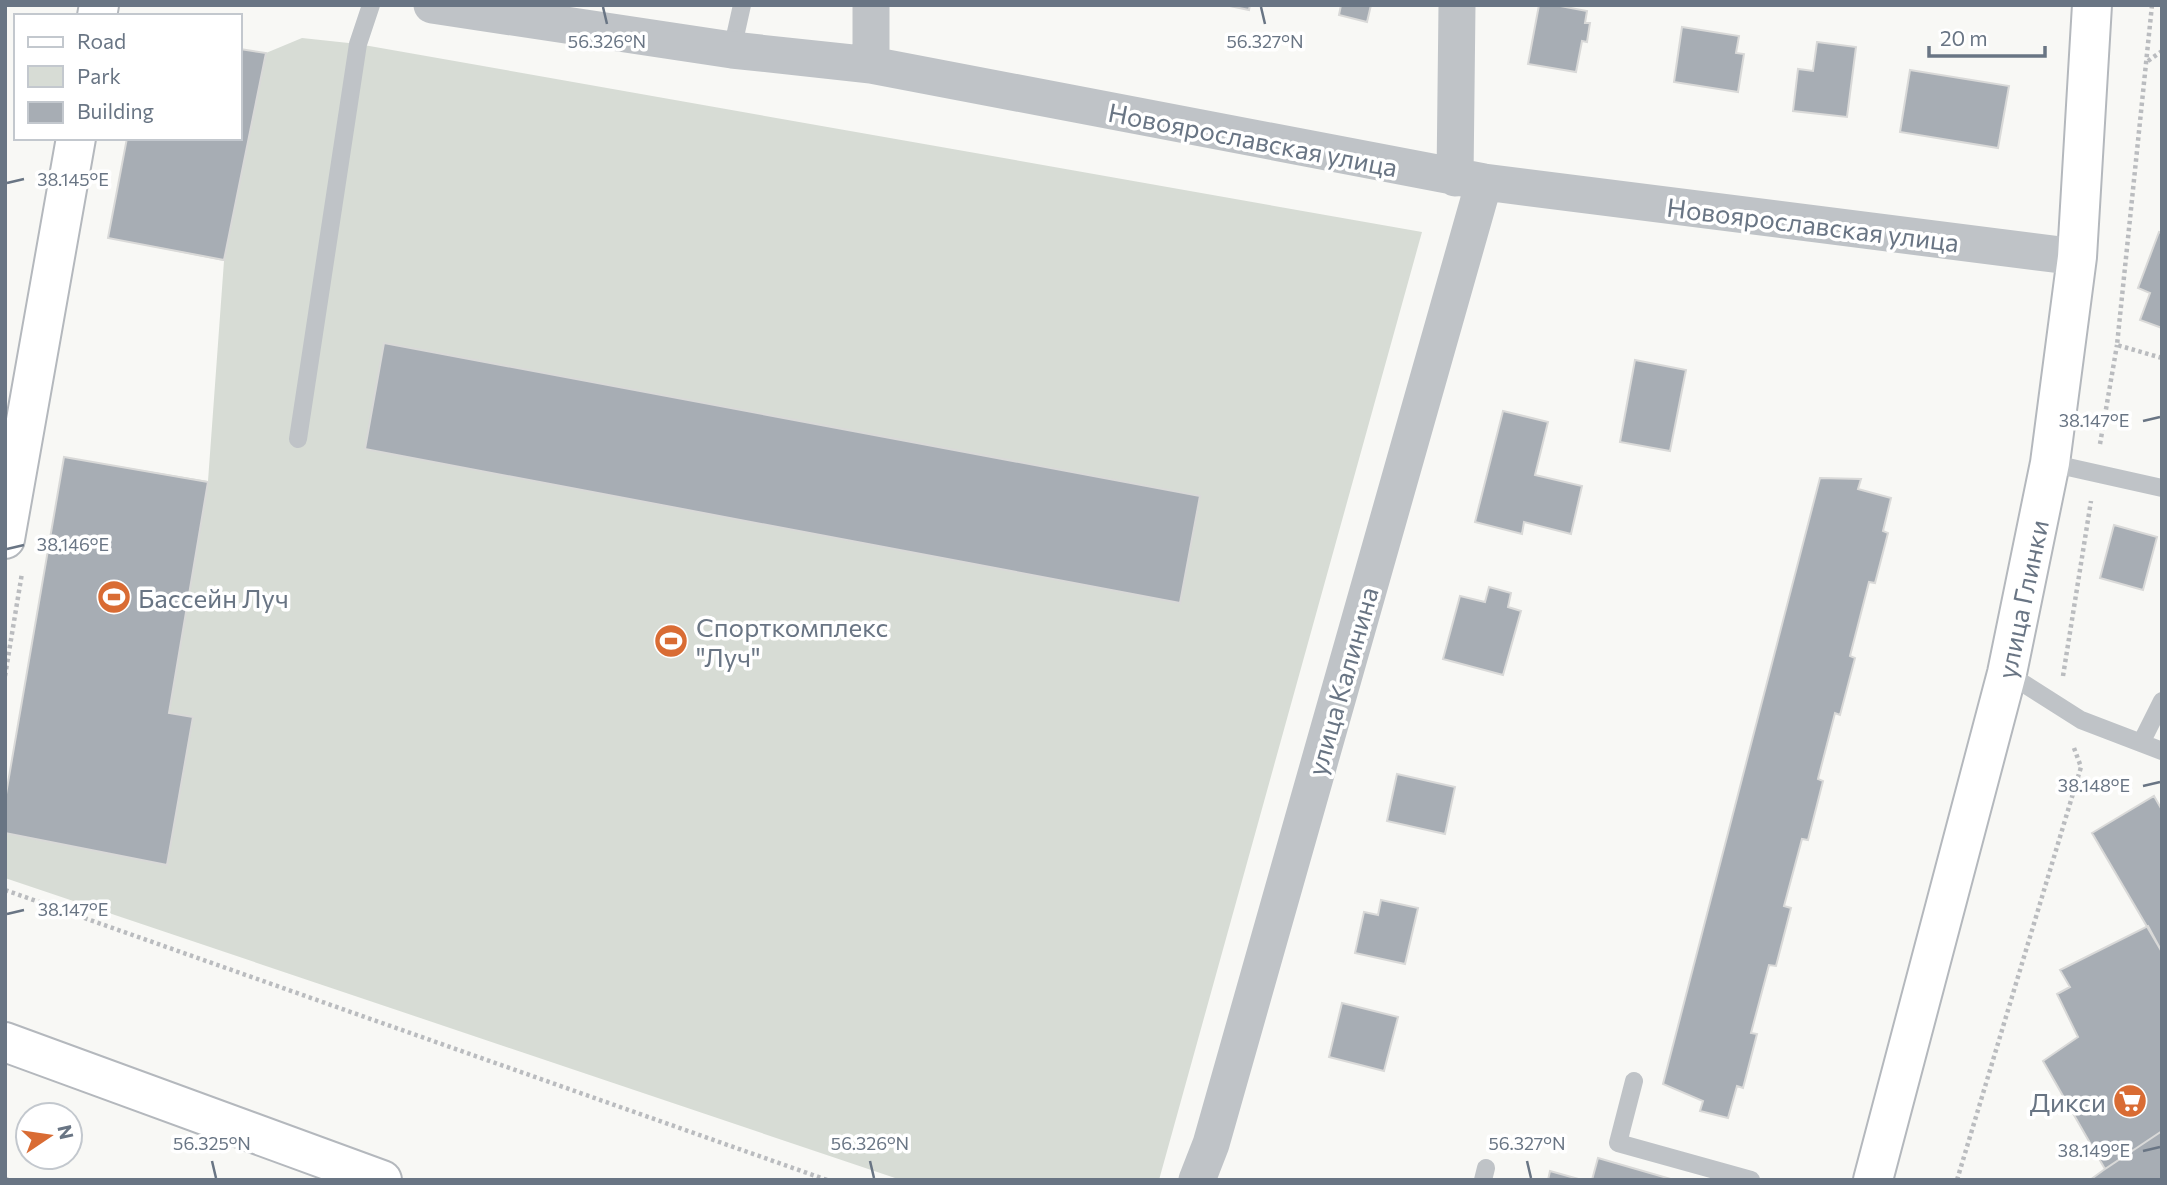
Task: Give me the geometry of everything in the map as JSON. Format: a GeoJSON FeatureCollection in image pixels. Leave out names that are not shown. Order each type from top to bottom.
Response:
{"type":"FeatureCollection","features":[{"type":"Feature","properties":{"kind":"street","name":"Новоярославская улица"},"geometry":{"type":"LineString","coordinates":[[432,5],[732,50],[871,65],[1469,180],[2077,257]]}},
{"type":"Feature","properties":{"kind":"street"},"geometry":{"type":"LineString","coordinates":[[871,5],[871,65]]}},
{"type":"Feature","properties":{"kind":"street","name":"улица Калинина"},"geometry":{"type":"LineString","coordinates":[[1197,1180],[1211,1144],[1469,180],[1457,5]]}},
{"type":"Feature","properties":{"kind":"street","name":"улица Глинки"},"geometry":{"type":"LineString","coordinates":[[1873,1180],[2007,673],[2050,463],[2077,257],[2092,5]]}},
{"type":"Feature","properties":{"kind":"street"},"geometry":{"type":"LineString","coordinates":[[5,540],[76,140]]}},
{"type":"Feature","properties":{"kind":"street"},"geometry":{"type":"LineString","coordinates":[[5,1042],[382,1180]]}},
{"type":"Feature","properties":{"kind":"lane"},"geometry":{"type":"LineString","coordinates":[[298,439],[358,44],[371,5]]}},
{"type":"Feature","properties":{"kind":"lane"},"geometry":{"type":"LineString","coordinates":[[732,50],[742,5]]}},
{"type":"Feature","properties":{"kind":"lane"},"geometry":{"type":"LineString","coordinates":[[2050,463],[2162,488]]}},
{"type":"Feature","properties":{"kind":"lane"},"geometry":{"type":"LineString","coordinates":[[2007,673],[2081,720],[2162,751]]}},
{"type":"Feature","properties":{"kind":"lane"},"geometry":{"type":"LineString","coordinates":[[2141,743],[2162,701]]}},
{"type":"Feature","properties":{"kind":"lane"},"geometry":{"type":"LineString","coordinates":[[1634,1081],[1618,1143],[1751,1180]]}},
{"type":"Feature","properties":{"kind":"path"},"geometry":{"type":"LineString","coordinates":[[1957,1180],[2081,767],[2058,706],[2117,345],[2152,5]]}},
{"type":"Feature","properties":{"kind":"path"},"geometry":{"type":"LineString","coordinates":[[2148,61],[2162,51]]}},
{"type":"Feature","properties":{"kind":"path"},"geometry":{"type":"LineString","coordinates":[[2117,345],[2162,358]]}},
{"type":"Feature","properties":{"kind":"path"},"geometry":{"type":"LineString","coordinates":[[5,676],[22,574]]}},
{"type":"Feature","properties":{"kind":"path"},"geometry":{"type":"LineString","coordinates":[[5,890],[827,1180]]}},
{"type":"Feature","properties":{"kind":"green space","name":"Спорткомплекс \"Луч\""},"geometry":{"type":"Polygon","coordinates":[[[302,38],[358,44],[1422,232],[1159,1180],[901,1180],[5,878],[5,800],[64,457],[208,481],[224,261],[108,238],[127,140],[242,140],[242,49],[266,53],[302,38]]]}},
{"type":"Feature","properties":{"kind":"building"},"geometry":{"type":"Polygon","coordinates":[[[1225,5],[1250,5],[1249,10],[1225,5]]]}},
{"type":"Feature","properties":{"kind":"building"},"geometry":{"type":"Polygon","coordinates":[[[1341,5],[1371,5],[1367,22],[1339,15],[1341,5]]]}},
{"type":"Feature","properties":{"kind":"building"},"geometry":{"type":"Polygon","coordinates":[[[1539,5],[1587,11],[1585,23],[1590,23],[1587,42],[1582,41],[1576,72],[1528,64],[1539,5]]]}},
{"type":"Feature","properties":{"kind":"building"},"geometry":{"type":"Polygon","coordinates":[[[1682,27],[1739,36],[1736,53],[1744,54],[1738,92],[1674,82],[1682,27]]]}},
{"type":"Feature","properties":{"kind":"building"},"geometry":{"type":"Polygon","coordinates":[[[1817,42],[1856,47],[1847,117],[1793,111],[1798,69],[1813,71],[1817,42]]]}},
{"type":"Feature","properties":{"kind":"building"},"geometry":{"type":"Polygon","coordinates":[[[242,49],[266,53],[224,260],[108,238],[127,140],[242,140],[242,49]]]}},
{"type":"Feature","properties":{"kind":"building"},"geometry":{"type":"Polygon","coordinates":[[[1910,70],[2009,86],[1998,148],[1900,132],[1910,70]]]}},
{"type":"Feature","properties":{"kind":"building"},"geometry":{"type":"Polygon","coordinates":[[[2159,232],[2162,233],[2162,328],[2140,320],[2150,293],[2138,288],[2159,232]]]}},
{"type":"Feature","properties":{"kind":"building"},"geometry":{"type":"Polygon","coordinates":[[[384,343],[1200,496],[1180,603],[365,449],[384,343]]]}},
{"type":"Feature","properties":{"kind":"building"},"geometry":{"type":"Polygon","coordinates":[[[1635,360],[1686,370],[1670,451],[1620,442],[1635,360]]]}},
{"type":"Feature","properties":{"kind":"building"},"geometry":{"type":"Polygon","coordinates":[[[1503,411],[1548,422],[1535,475],[1582,486],[1571,534],[1524,522],[1522,534],[1475,522],[1503,411]]]}},
{"type":"Feature","properties":{"kind":"building","name":"Бассейн Луч"},"geometry":{"type":"Polygon","coordinates":[[[64,457],[208,482],[169,713],[193,717],[167,865],[5,833],[5,800],[64,457]]]}},
{"type":"Feature","properties":{"kind":"building"},"geometry":{"type":"Polygon","coordinates":[[[1820,478],[1861,479],[1858,489],[1891,498],[1883,531],[1888,533],[1875,583],[1869,582],[1850,656],[1855,658],[1840,715],[1835,713],[1818,779],[1823,781],[1808,840],[1802,839],[1784,906],[1791,908],[1776,966],[1769,965],[1751,1033],[1757,1034],[1743,1088],[1737,1086],[1728,1118],[1700,1111],[1703,1101],[1663,1084],[1820,478]]]}},
{"type":"Feature","properties":{"kind":"building"},"geometry":{"type":"Polygon","coordinates":[[[2114,525],[2157,537],[2143,590],[2100,578],[2114,525]]]}},
{"type":"Feature","properties":{"kind":"building"},"geometry":{"type":"Polygon","coordinates":[[[1489,587],[1511,593],[1508,607],[1521,611],[1503,675],[1443,659],[1460,596],[1485,602],[1489,587]]]}},
{"type":"Feature","properties":{"kind":"building"},"geometry":{"type":"Polygon","coordinates":[[[1397,774],[1455,787],[1445,834],[1387,821],[1397,774]]]}},
{"type":"Feature","properties":{"kind":"building"},"geometry":{"type":"Polygon","coordinates":[[[2154,796],[2162,810],[2162,952],[2092,833],[2154,796]]]}},
{"type":"Feature","properties":{"kind":"building"},"geometry":{"type":"Polygon","coordinates":[[[1381,900],[1418,908],[1405,964],[1355,953],[1364,912],[1378,915],[1381,900]]]}},
{"type":"Feature","properties":{"kind":"building"},"geometry":{"type":"Polygon","coordinates":[[[2148,926],[2162,952],[2162,1131],[2105,1169],[2043,1061],[2078,1037],[2057,994],[2070,987],[2060,970],[2148,926]]]}},
{"type":"Feature","properties":{"kind":"building"},"geometry":{"type":"Polygon","coordinates":[[[1342,1003],[1398,1017],[1384,1071],[1329,1057],[1342,1003]]]}},
{"type":"Feature","properties":{"kind":"building"},"geometry":{"type":"Polygon","coordinates":[[[2162,1131],[2162,1180],[2090,1180],[2105,1169],[2162,1131]]]}},
{"type":"Feature","properties":{"kind":"building"},"geometry":{"type":"Polygon","coordinates":[[[1598,1158],[1674,1180],[1592,1180],[1598,1158]]]}},
{"type":"Feature","properties":{"kind":"building"},"geometry":{"type":"Polygon","coordinates":[[[1550,1171],[1582,1180],[1548,1180],[1550,1171]]]}},
{"type":"Feature","properties":{"kind":"place","name":"Бассейн Луч"},"geometry":{"type":"Point","coordinates":[114,597]}},
{"type":"Feature","properties":{"kind":"place","name":"Спорткомплекс \"Луч\""},"geometry":{"type":"Point","coordinates":[671,641]}},
{"type":"Feature","properties":{"kind":"place","name":"Дикси"},"geometry":{"type":"Point","coordinates":[2130,1101]}}]}
